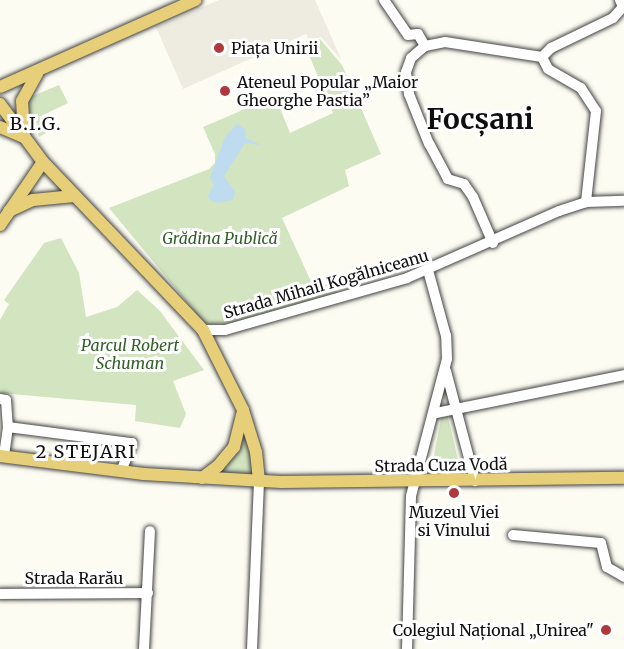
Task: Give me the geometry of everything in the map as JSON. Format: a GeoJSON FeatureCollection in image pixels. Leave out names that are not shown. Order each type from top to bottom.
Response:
{"type":"FeatureCollection","features":[{"type":"Feature","properties":{"kind":"main road"},"geometry":{"type":"LineString","coordinates":[[0,87],[195,0]]}},
{"type":"Feature","properties":{"kind":"main road"},"geometry":{"type":"LineString","coordinates":[[24,138],[24,95],[40,71]]}},
{"type":"Feature","properties":{"kind":"main road"},"geometry":{"type":"LineString","coordinates":[[0,104],[43,162],[203,330],[243,410],[256,452],[259,481]]}},
{"type":"Feature","properties":{"kind":"main road"},"geometry":{"type":"LineString","coordinates":[[0,127],[24,138]]}},
{"type":"Feature","properties":{"kind":"main road"},"geometry":{"type":"LineString","coordinates":[[0,225],[43,162]]}},
{"type":"Feature","properties":{"kind":"main road"},"geometry":{"type":"LineString","coordinates":[[9,211],[33,200],[74,196]]}},
{"type":"Feature","properties":{"kind":"main road"},"geometry":{"type":"LineString","coordinates":[[202,478],[218,466],[234,447],[243,410]]}},
{"type":"Feature","properties":{"kind":"main road","name":"Strada Cuza Vodă"},"geometry":{"type":"LineString","coordinates":[[2,456],[122,471],[259,481],[415,482],[624,478]]}},
{"type":"Feature","properties":{"kind":"street"},"geometry":{"type":"LineString","coordinates":[[384,0],[408,35],[418,34],[425,46]]}},
{"type":"Feature","properties":{"kind":"street"},"geometry":{"type":"LineString","coordinates":[[542,57],[551,48],[605,23],[623,7],[620,0]]}},
{"type":"Feature","properties":{"kind":"street"},"geometry":{"type":"LineString","coordinates":[[493,243],[464,184],[448,179],[410,94],[406,72],[411,58],[425,46],[445,42],[542,57]]}},
{"type":"Feature","properties":{"kind":"street"},"geometry":{"type":"LineString","coordinates":[[542,57],[548,69],[581,88],[596,111],[586,202]]}},
{"type":"Feature","properties":{"kind":"street","name":"Strada Mihail Kogălniceanu"},"geometry":{"type":"LineString","coordinates":[[203,330],[225,330],[428,270],[493,243],[559,211],[586,202],[624,201]]}},
{"type":"Feature","properties":{"kind":"street"},"geometry":{"type":"LineString","coordinates":[[407,649],[408,556],[415,482],[446,371],[446,336],[428,270]]}},
{"type":"Feature","properties":{"kind":"street"},"geometry":{"type":"LineString","coordinates":[[446,371],[458,409],[475,481]]}},
{"type":"Feature","properties":{"kind":"street"},"geometry":{"type":"LineString","coordinates":[[436,413],[624,375]]}},
{"type":"Feature","properties":{"kind":"street"},"geometry":{"type":"LineString","coordinates":[[0,399],[6,400],[8,427],[2,456]]}},
{"type":"Feature","properties":{"kind":"street"},"geometry":{"type":"LineString","coordinates":[[8,427],[132,443],[122,471]]}},
{"type":"Feature","properties":{"kind":"street"},"geometry":{"type":"LineString","coordinates":[[252,649],[259,481]]}},
{"type":"Feature","properties":{"kind":"street","name":"Strada Rarău"},"geometry":{"type":"LineString","coordinates":[[144,649],[150,531]]}},
{"type":"Feature","properties":{"kind":"street"},"geometry":{"type":"LineString","coordinates":[[513,535],[602,543],[607,567],[624,577]]}},
{"type":"Feature","properties":{"kind":"street","name":"Strada Rarău"},"geometry":{"type":"LineString","coordinates":[[0,594],[147,593]]}},
{"type":"Feature","properties":{"kind":"green space","name":"Grădina Publică"},"geometry":{"type":"Polygon","coordinates":[[[320,39],[342,65],[381,154],[345,170],[349,186],[282,218],[314,288],[334,282],[337,293],[234,323],[205,324],[109,208],[209,169],[215,163],[215,154],[203,127],[275,96],[290,133],[333,113],[305,45],[320,39]]]}},
{"type":"Feature","properties":{"kind":"green space"},"geometry":{"type":"Polygon","coordinates":[[[59,85],[68,103],[39,117],[46,133],[39,137],[27,106],[28,98],[59,85]]]}},
{"type":"Feature","properties":{"kind":"green space","name":"Parcul Robert Schuman"},"geometry":{"type":"Polygon","coordinates":[[[61,238],[79,273],[86,317],[117,307],[137,290],[160,311],[204,370],[173,381],[186,414],[180,428],[135,421],[136,405],[0,393],[0,320],[9,304],[4,300],[44,243],[61,238]]]}},
{"type":"Feature","properties":{"kind":"green space"},"geometry":{"type":"Polygon","coordinates":[[[243,410],[259,481],[202,478],[228,455],[243,410]]]}},
{"type":"Feature","properties":{"kind":"green space"},"geometry":{"type":"Polygon","coordinates":[[[448,417],[459,464],[432,466],[441,418],[448,417]]]}},
{"type":"Feature","properties":{"kind":"shaded area","name":"Piața Unirii"},"geometry":{"type":"Polygon","coordinates":[[[219,0],[315,0],[342,61],[321,37],[310,41],[306,34],[183,89],[156,27],[219,0]]]}},
{"type":"Feature","properties":{"kind":"water"},"geometry":{"type":"Polygon","coordinates":[[[237,124],[245,129],[246,138],[261,145],[245,143],[224,176],[235,192],[233,200],[217,203],[207,198],[214,185],[210,177],[225,137],[237,124]]]}},
{"type":"Feature","properties":{"kind":"place","name":"Piața Unirii"},"geometry":{"type":"Point","coordinates":[219,48]}},
{"type":"Feature","properties":{"kind":"place","name":"Ateneul Popular „Maior Gheorghe Pastia”"},"geometry":{"type":"Point","coordinates":[225,91]}},
{"type":"Feature","properties":{"kind":"place","name":"Muzeul Viei si Vinului"},"geometry":{"type":"Point","coordinates":[454,493]}},
{"type":"Feature","properties":{"kind":"place","name":"Colegiul Național „Unirea\""},"geometry":{"type":"Point","coordinates":[606,630]}},
{"type":"Feature","properties":{"kind":"district","name":"Focșani"},"geometry":{"type":"Point","coordinates":[480,119]}},
{"type":"Feature","properties":{"kind":"district","name":"B.I.G."},"geometry":{"type":"Point","coordinates":[36,124]}},
{"type":"Feature","properties":{"kind":"district","name":"2 STEJARI"},"geometry":{"type":"Point","coordinates":[86,452]}}]}
